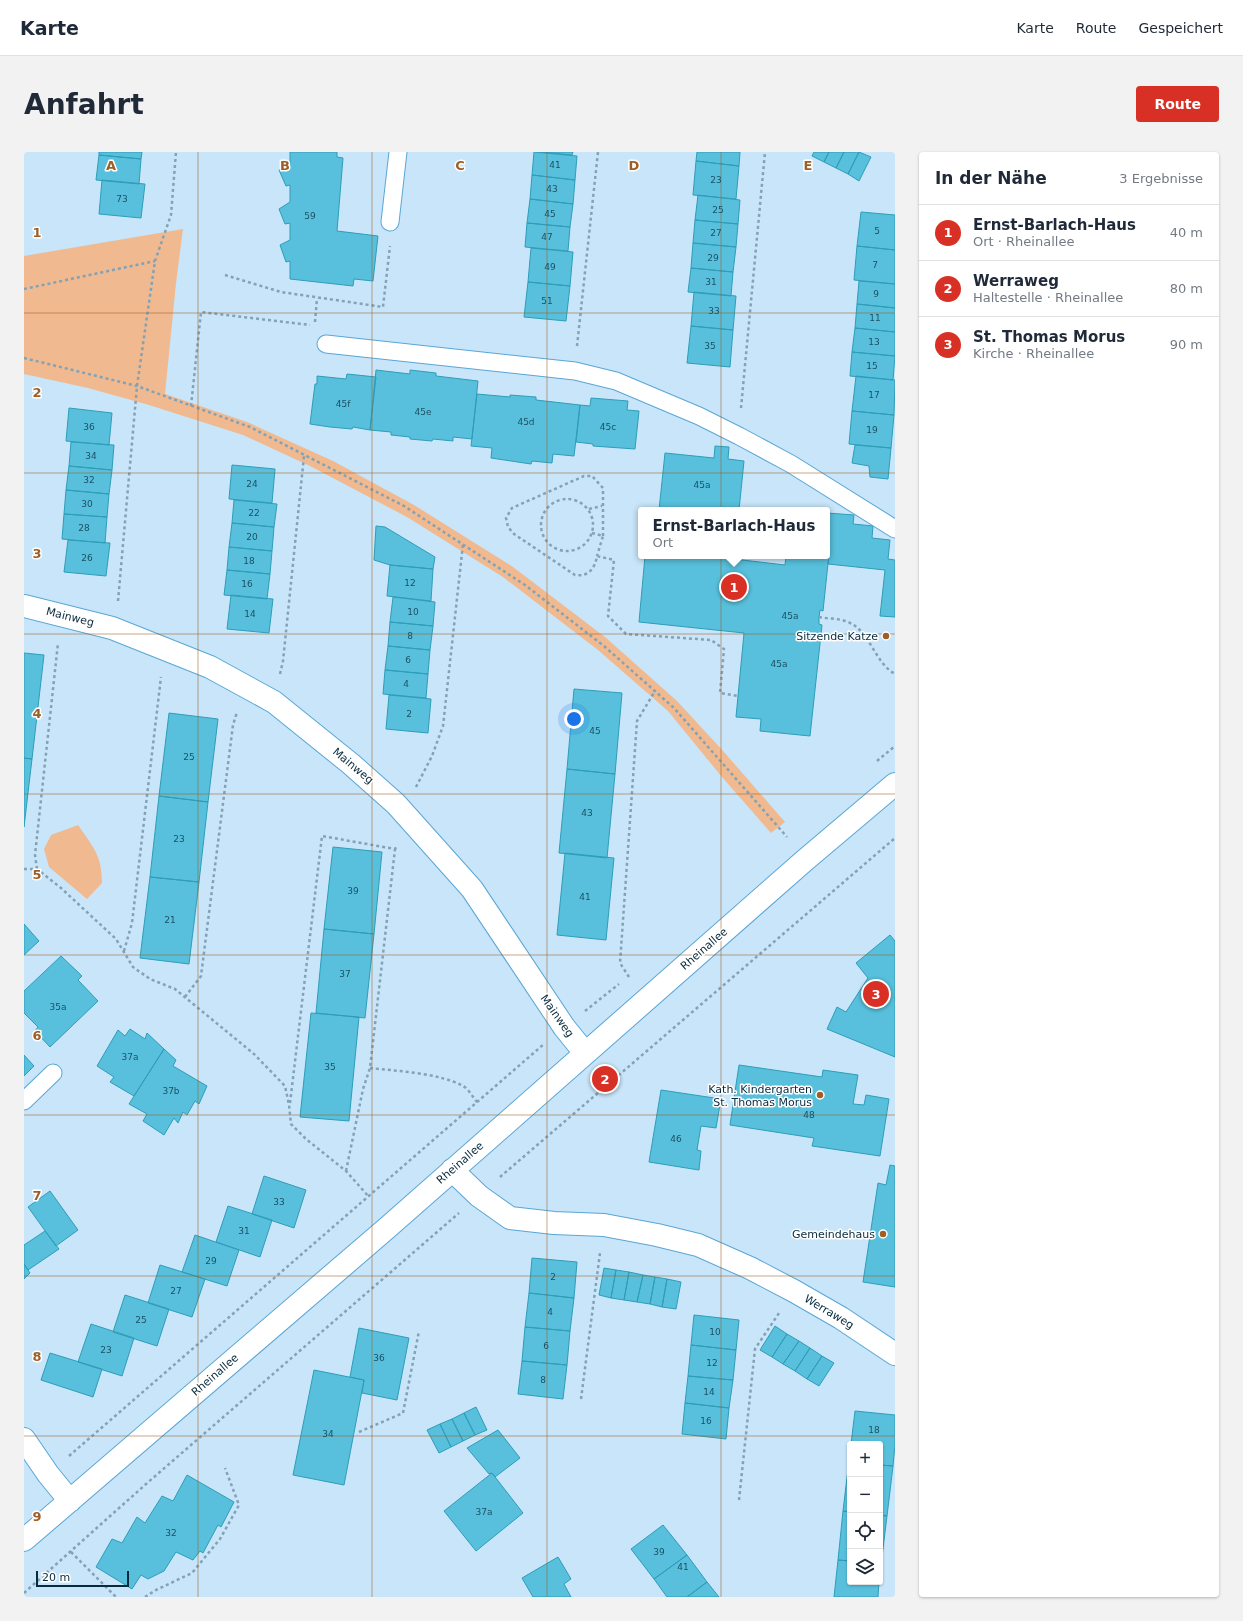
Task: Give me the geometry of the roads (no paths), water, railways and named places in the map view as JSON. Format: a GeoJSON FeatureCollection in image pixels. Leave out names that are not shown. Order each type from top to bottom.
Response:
{"type":"FeatureCollection","features":[{"type":"Feature","properties":{"kind":"street","name":"Mainweg"},"geometry":{"type":"LineString","coordinates":[[24,606],[112,628],[210,667],[274,702],[351,764],[396,804],[472,889],[564,1027],[585,1054]]}},
{"type":"Feature","properties":{"kind":"street","name":"Rheinallee"},"geometry":{"type":"LineString","coordinates":[[24,1540],[387,1228],[804,861],[895,784]]}},
{"type":"Feature","properties":{"kind":"street","name":"Werraweg"},"geometry":{"type":"LineString","coordinates":[[452,1170],[479,1196],[510,1218],[554,1223],[604,1225],[657,1235],[698,1245],[750,1268],[794,1291],[841,1318],[895,1354]]}},
{"type":"Feature","properties":{"kind":"street"},"geometry":{"type":"LineString","coordinates":[[24,1439],[48,1474],[70,1501]]}},
{"type":"Feature","properties":{"kind":"lane"},"geometry":{"type":"LineString","coordinates":[[390,222],[398,152]]}},
{"type":"Feature","properties":{"kind":"lane"},"geometry":{"type":"LineString","coordinates":[[326,344],[575,371],[616,381],[699,416],[739,436],[791,464],[895,528]]}},
{"type":"Feature","properties":{"kind":"lane"},"geometry":{"type":"LineString","coordinates":[[24,1101],[54,1073]]}},
{"type":"Feature","properties":{"kind":"place","name":"Ernst-Barlach-Haus"},"geometry":{"type":"Point","coordinates":[734,587]}},
{"type":"Feature","properties":{"kind":"place","name":"Sitzende Katze"},"geometry":{"type":"Point","coordinates":[886,636]}},
{"type":"Feature","properties":{"kind":"place","name":"St. Thomas Morus"},"geometry":{"type":"Point","coordinates":[876,994]}},
{"type":"Feature","properties":{"kind":"place","name":"Werraweg"},"geometry":{"type":"Point","coordinates":[605,1079]}},
{"type":"Feature","properties":{"kind":"place","name":"Kath. Kindergarten St. Thomas Morus"},"geometry":{"type":"Point","coordinates":[820,1095]}},
{"type":"Feature","properties":{"kind":"place","name":"Gemeindehaus"},"geometry":{"type":"Point","coordinates":[883,1234]}}]}
